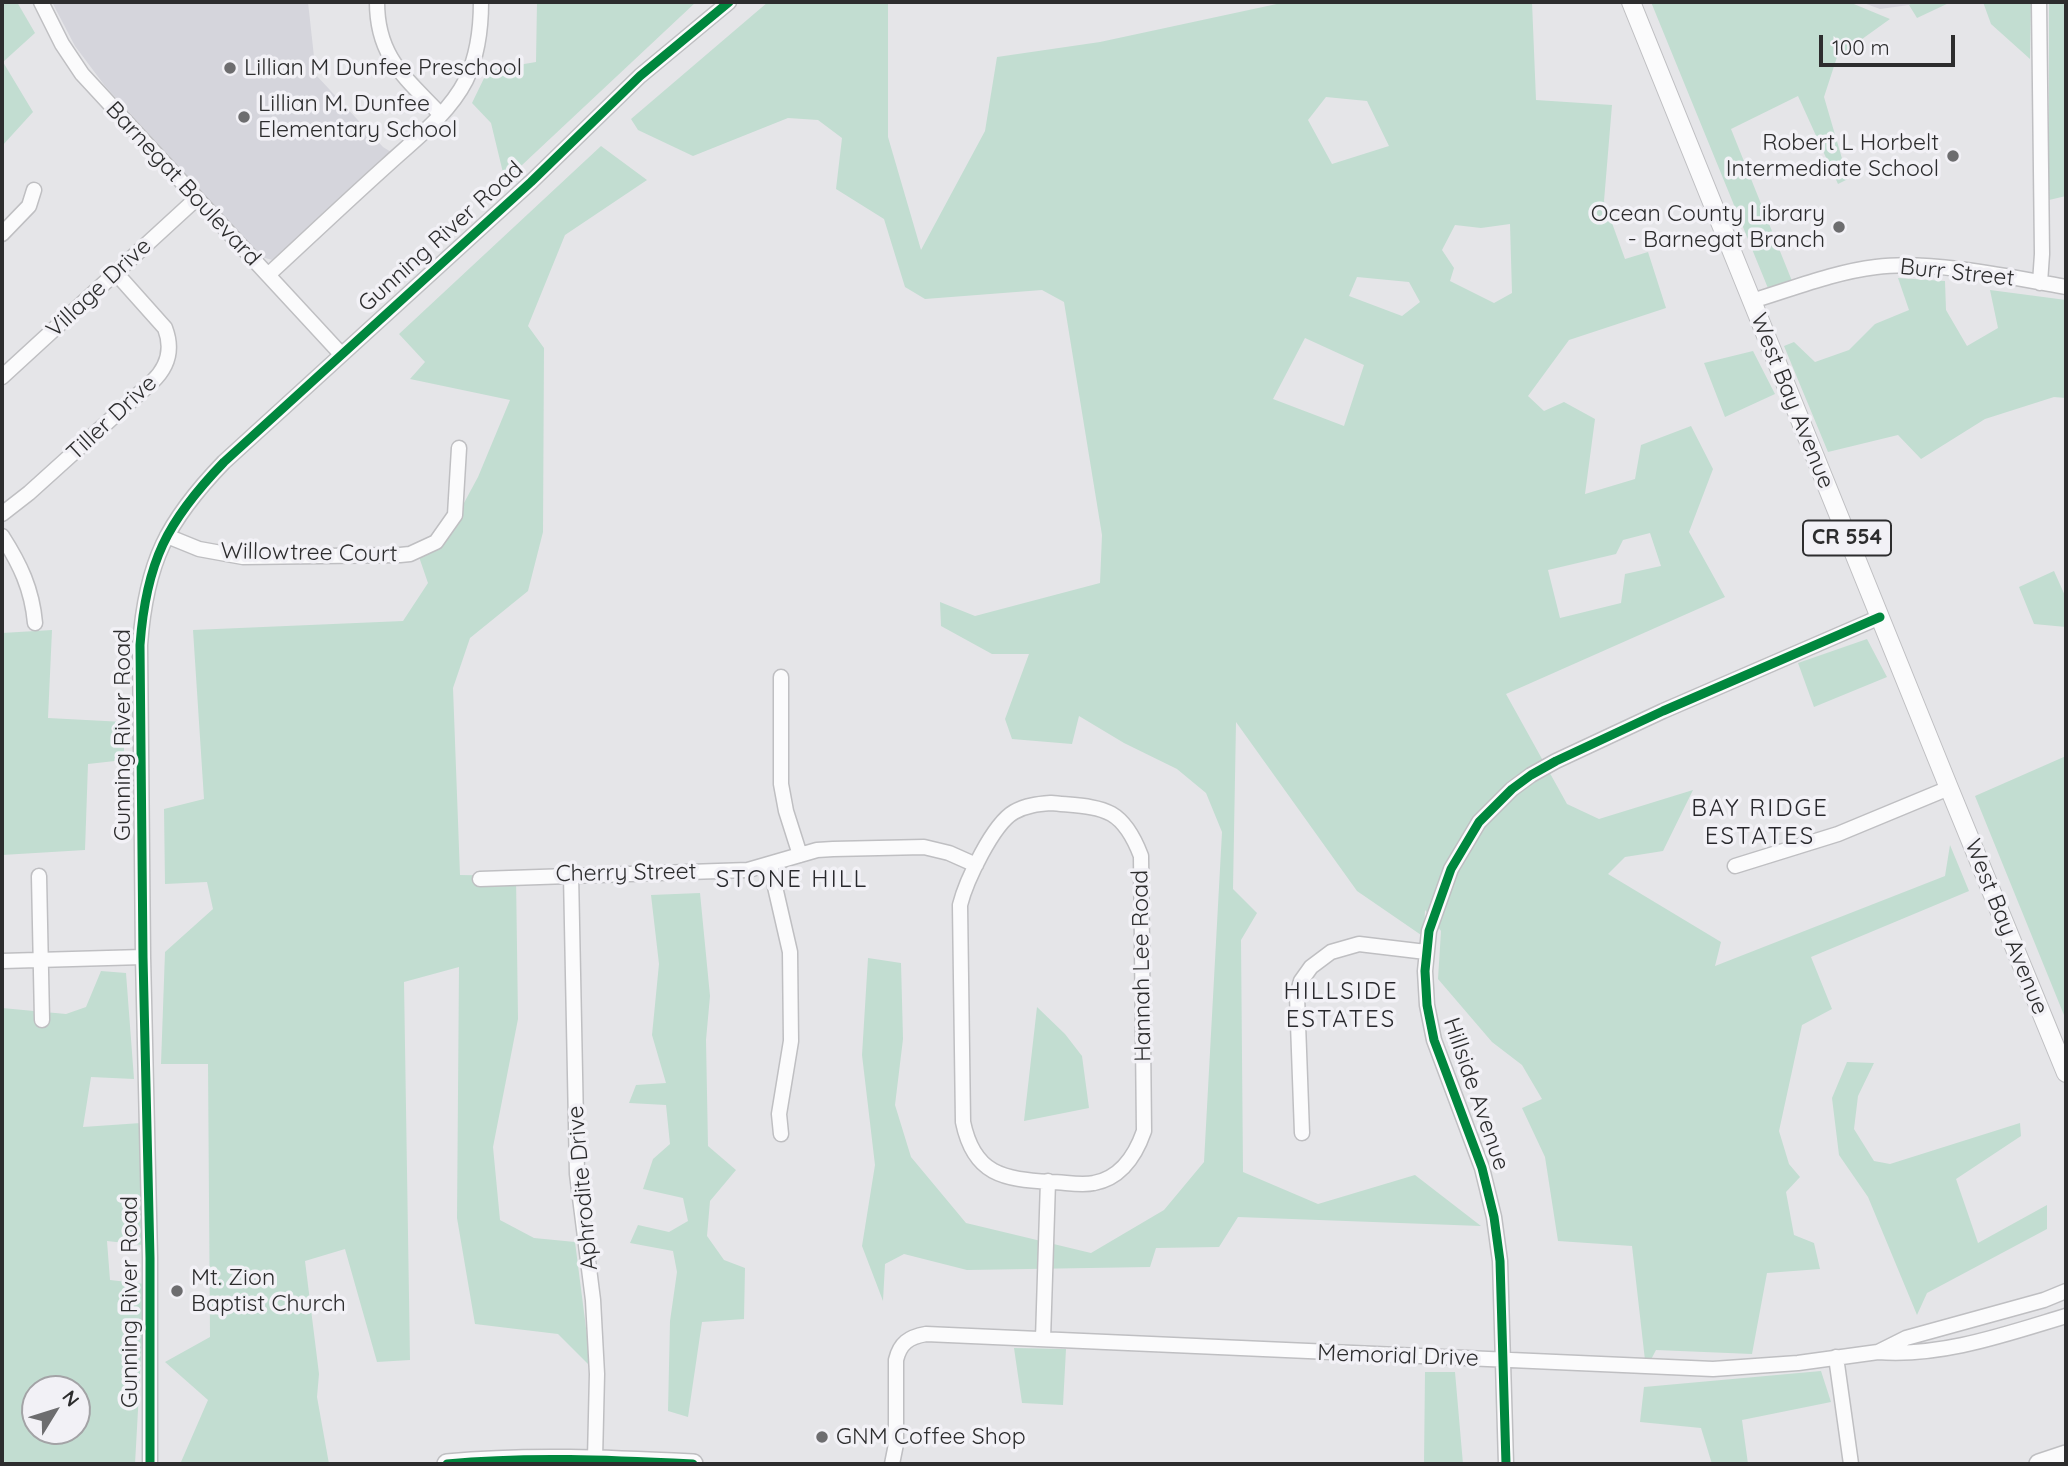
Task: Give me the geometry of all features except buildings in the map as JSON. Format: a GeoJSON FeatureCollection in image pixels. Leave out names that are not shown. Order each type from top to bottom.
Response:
{"type":"FeatureCollection","features":[{"type":"Feature","properties":{"kind":"highway"},"geometry":{"type":"LineString","coordinates":[[2039,1464],[2066,1455]]}},
{"type":"Feature","properties":{"kind":"highway"},"geometry":{"type":"LineString","coordinates":[[447,1464],[516,1458],[693,1464]]}},
{"type":"Feature","properties":{"kind":"main road","name":"West Bay Avenue"},"geometry":{"type":"LineString","coordinates":[[1631,2],[2066,1073]]}},
{"type":"Feature","properties":{"kind":"street","name":"Barnegat Boulevard"},"geometry":{"type":"LineString","coordinates":[[41,2],[62,44],[82,74],[341,354]]}},
{"type":"Feature","properties":{"kind":"street"},"geometry":{"type":"LineString","coordinates":[[377,2],[379,33],[387,54],[440,114]]}},
{"type":"Feature","properties":{"kind":"street"},"geometry":{"type":"LineString","coordinates":[[268,275],[440,114],[458,92],[475,57],[480,37],[481,2]]}},
{"type":"Feature","properties":{"kind":"street","name":"Gunning River Road"},"geometry":{"type":"LineString","coordinates":[[150,1464],[150,1258],[140,645],[149,580],[173,522],[200,487],[341,354],[531,182],[640,76],[729,2]]}},
{"type":"Feature","properties":{"kind":"street","name":"Burr Street"},"geometry":{"type":"LineString","coordinates":[[2039,2],[2040,282]]}},
{"type":"Feature","properties":{"kind":"street"},"geometry":{"type":"LineString","coordinates":[[2,234],[29,206],[34,190]]}},
{"type":"Feature","properties":{"kind":"street","name":"Village Drive"},"geometry":{"type":"LineString","coordinates":[[2,377],[196,199]]}},
{"type":"Feature","properties":{"kind":"street","name":"Burr Street"},"geometry":{"type":"LineString","coordinates":[[1752,301],[1848,273],[1891,266],[1925,266],[2066,288]]}},
{"type":"Feature","properties":{"kind":"street","name":"Tiller Drive"},"geometry":{"type":"LineString","coordinates":[[2,514],[29,494],[152,383],[165,365],[169,350],[169,338],[165,328],[115,272]]}},
{"type":"Feature","properties":{"kind":"street","name":"Willowtree Court"},"geometry":{"type":"LineString","coordinates":[[167,536],[199,549],[243,556],[410,554],[436,542],[451,524],[459,449]]}},
{"type":"Feature","properties":{"kind":"street"},"geometry":{"type":"LineString","coordinates":[[2,536],[23,572],[33,605],[35,623]]}},
{"type":"Feature","properties":{"kind":"street","name":"Hillside Avenue"},"geometry":{"type":"LineString","coordinates":[[1506,1464],[1500,1261],[1494,1217],[1482,1168],[1434,1040],[1427,1005],[1426,952],[1439,897],[1459,852],[1479,822],[1512,789],[1556,761],[1880,617]]}},
{"type":"Feature","properties":{"kind":"street"},"geometry":{"type":"LineString","coordinates":[[781,677],[781,784],[786,811],[800,855]]}},
{"type":"Feature","properties":{"kind":"street"},"geometry":{"type":"LineString","coordinates":[[1735,866],[1838,834],[1949,788]]}},
{"type":"Feature","properties":{"kind":"street","name":"Hannah Lee Road"},"geometry":{"type":"LineString","coordinates":[[1051,803],[1100,807],[1117,817],[1131,832],[1140,856],[1144,1131],[1128,1163],[1109,1177],[1094,1183],[1048,1181],[1012,1179],[994,1173],[982,1163],[966,1138],[963,1122],[960,905],[976,865],[1003,822],[1014,812],[1032,805],[1051,803]]}},
{"type":"Feature","properties":{"kind":"street","name":"Cherry Street"},"geometry":{"type":"LineString","coordinates":[[480,879],[571,874],[734,871],[770,865],[817,850],[833,849],[924,847],[949,853],[976,865]]}},
{"type":"Feature","properties":{"kind":"street"},"geometry":{"type":"LineString","coordinates":[[770,865],[790,952],[791,1041],[779,1114],[781,1134]]}},
{"type":"Feature","properties":{"kind":"street","name":"Aphrodite Drive"},"geometry":{"type":"LineString","coordinates":[[571,874],[577,1174],[593,1300],[597,1374],[595,1459]]}},
{"type":"Feature","properties":{"kind":"street"},"geometry":{"type":"LineString","coordinates":[[39,876],[42,1020]]}},
{"type":"Feature","properties":{"kind":"street"},"geometry":{"type":"LineString","coordinates":[[1302,1133],[1297,996],[1301,981],[1311,967],[1331,952],[1359,944],[1426,952]]}},
{"type":"Feature","properties":{"kind":"street"},"geometry":{"type":"LineString","coordinates":[[2,961],[143,957]]}},
{"type":"Feature","properties":{"kind":"street"},"geometry":{"type":"LineString","coordinates":[[1043,1339],[1048,1181]]}},
{"type":"Feature","properties":{"kind":"street","name":"Memorial Drive"},"geometry":{"type":"LineString","coordinates":[[1878,1352],[1899,1341],[1924,1333],[2066,1292]]}},
{"type":"Feature","properties":{"kind":"street","name":"Memorial Drive"},"geometry":{"type":"LineString","coordinates":[[892,1464],[896,1444],[896,1360],[902,1345],[912,1337],[926,1334],[1713,1369],[1798,1363],[1878,1352],[1908,1354],[1928,1351],[1953,1347],[2066,1315]]}},
{"type":"Feature","properties":{"kind":"street"},"geometry":{"type":"LineString","coordinates":[[1924,1333],[1928,1351]]}},
{"type":"Feature","properties":{"kind":"street"},"geometry":{"type":"LineString","coordinates":[[1836,1357],[1851,1464]]}},
{"type":"Feature","properties":{"kind":"shaded area","name":"Lillian M. Dunfee Elementary School"},"geometry":{"type":"Polygon","coordinates":[[[52,2],[308,2],[316,75],[383,147],[391,152],[281,254],[272,260],[262,257],[105,86],[75,46],[52,2]]]}},
{"type":"Feature","properties":{"kind":"shaded area"},"geometry":{"type":"Polygon","coordinates":[[[1861,2],[1913,2],[1909,5],[1880,9],[1861,2]]]}},
{"type":"Feature","properties":{"kind":"green space"},"geometry":{"type":"Polygon","coordinates":[[[2,2],[17,2],[35,33],[3,62],[33,112],[2,146],[2,2]]]}},
{"type":"Feature","properties":{"kind":"green space"},"geometry":{"type":"Polygon","coordinates":[[[537,2],[696,2],[505,181],[491,123],[472,103],[488,70],[536,62],[537,2]]]}},
{"type":"Feature","properties":{"kind":"green space"},"geometry":{"type":"Polygon","coordinates":[[[768,2],[888,2],[888,137],[921,250],[985,131],[997,57],[1100,42],[1286,2],[1532,2],[1536,100],[1612,105],[1604,201],[1625,259],[1648,252],[1666,308],[1569,340],[1528,396],[1544,411],[1564,402],[1595,419],[1585,494],[1635,479],[1641,445],[1691,426],[1713,469],[1689,532],[1725,597],[1506,694],[1567,804],[1599,819],[1693,790],[1663,851],[1625,857],[1608,874],[1721,942],[1715,966],[1945,876],[1950,845],[1969,891],[1811,957],[1832,1009],[1802,1025],[1779,1131],[1789,1164],[1800,1177],[1786,1192],[1794,1235],[1814,1243],[1820,1269],[1767,1273],[1752,1354],[1656,1350],[1646,1369],[1632,1246],[1558,1241],[1545,1157],[1522,1108],[1542,1099],[1522,1065],[1492,1042],[1438,979],[1441,931],[1425,910],[1424,937],[1357,891],[1236,722],[1233,889],[1257,913],[1241,940],[1243,1172],[1318,1204],[1415,1175],[1481,1226],[1238,1217],[1219,1247],[1156,1248],[1150,1267],[967,1270],[904,1254],[885,1264],[883,1301],[862,1246],[875,1165],[862,1055],[868,958],[901,963],[903,1039],[895,1105],[911,1157],[966,1223],[1091,1253],[1164,1210],[1204,1162],[1222,832],[1206,793],[1177,769],[1124,743],[1079,716],[1072,744],[1012,739],[1005,719],[1029,654],[992,654],[941,626],[940,602],[975,616],[1100,583],[1102,535],[1064,302],[1042,290],[925,299],[905,287],[884,219],[836,189],[842,138],[818,120],[788,118],[693,156],[638,130],[631,119],[768,2]],[[1326,97],[1308,120],[1332,164],[1389,146],[1367,101],[1326,97]],[[1510,224],[1481,228],[1455,225],[1442,250],[1454,268],[1450,281],[1494,303],[1512,293],[1510,224]],[[1357,277],[1349,296],[1402,316],[1420,302],[1409,282],[1357,277]],[[1305,338],[1273,399],[1344,426],[1364,365],[1305,338]],[[1650,533],[1623,540],[1616,554],[1548,570],[1560,618],[1621,603],[1625,574],[1661,566],[1650,533]]]}},
{"type":"Feature","properties":{"kind":"green space"},"geometry":{"type":"Polygon","coordinates":[[[1651,2],[1849,2],[1890,19],[1837,57],[1824,97],[1848,179],[1838,184],[1798,96],[1731,129],[1796,291],[1772,298],[1651,2]]]}},
{"type":"Feature","properties":{"kind":"green space"},"geometry":{"type":"Polygon","coordinates":[[[1913,2],[1951,2],[1917,18],[1909,5],[1913,2]]]}},
{"type":"Feature","properties":{"kind":"green space"},"geometry":{"type":"Polygon","coordinates":[[[1983,2],[2031,2],[2030,59],[1991,24],[1983,2]]]}},
{"type":"Feature","properties":{"kind":"green space"},"geometry":{"type":"Polygon","coordinates":[[[2049,2],[2066,2],[2066,196],[2049,200],[2049,2]]]}},
{"type":"Feature","properties":{"kind":"green space"},"geometry":{"type":"Polygon","coordinates":[[[601,146],[647,180],[565,235],[528,326],[544,348],[543,532],[528,591],[470,638],[453,688],[460,875],[516,876],[518,1019],[493,1147],[500,1220],[534,1238],[575,1242],[591,1367],[558,1334],[475,1324],[457,1218],[459,967],[404,982],[410,1360],[377,1362],[345,1249],[305,1261],[319,1374],[317,1397],[329,1464],[183,1464],[181,1462],[208,1400],[165,1362],[210,1337],[208,1064],[161,1064],[165,952],[213,909],[207,882],[165,884],[164,809],[204,799],[193,630],[403,621],[428,583],[418,554],[451,527],[478,477],[510,400],[410,379],[425,362],[399,334],[601,146]]]}},
{"type":"Feature","properties":{"kind":"green space"},"geometry":{"type":"Polygon","coordinates":[[[1898,278],[1945,281],[1946,310],[1967,346],[1998,328],[1990,290],[2066,300],[2066,398],[2054,397],[1985,419],[1921,459],[1898,435],[1828,452],[1784,346],[1794,342],[1815,362],[1849,350],[1875,324],[1909,310],[1898,278]]]}},
{"type":"Feature","properties":{"kind":"green space"},"geometry":{"type":"Polygon","coordinates":[[[1753,351],[1775,394],[1725,417],[1704,363],[1753,351]]]}},
{"type":"Feature","properties":{"kind":"green space"},"geometry":{"type":"Polygon","coordinates":[[[2054,571],[2066,598],[2066,627],[2034,624],[2019,587],[2054,571]]]}},
{"type":"Feature","properties":{"kind":"green space"},"geometry":{"type":"Polygon","coordinates":[[[52,630],[48,718],[124,722],[124,760],[88,764],[85,850],[2,855],[2,633],[52,630]]]}},
{"type":"Feature","properties":{"kind":"green space"},"geometry":{"type":"Polygon","coordinates":[[[1867,639],[1887,677],[1814,707],[1798,663],[1867,639]]]}},
{"type":"Feature","properties":{"kind":"green space"},"geometry":{"type":"Polygon","coordinates":[[[2066,756],[2066,1020],[1975,796],[2066,756]]]}},
{"type":"Feature","properties":{"kind":"green space"},"geometry":{"type":"Polygon","coordinates":[[[700,893],[710,996],[706,1040],[708,1146],[736,1170],[710,1201],[707,1236],[724,1260],[745,1268],[744,1319],[702,1322],[688,1417],[668,1411],[670,1321],[677,1272],[673,1251],[630,1243],[638,1225],[669,1232],[688,1221],[683,1198],[643,1189],[653,1159],[670,1144],[666,1105],[629,1103],[636,1085],[666,1083],[652,1035],[659,964],[651,895],[700,893]]]}},
{"type":"Feature","properties":{"kind":"green space"},"geometry":{"type":"Polygon","coordinates":[[[101,971],[126,973],[134,1079],[91,1077],[83,1127],[141,1123],[143,1245],[107,1241],[110,1280],[145,1284],[135,1464],[2,1464],[2,1008],[66,1014],[86,1007],[101,971]]]}},
{"type":"Feature","properties":{"kind":"green space"},"geometry":{"type":"Polygon","coordinates":[[[1037,1007],[1065,1034],[1082,1056],[1089,1108],[1024,1121],[1037,1007]]]}},
{"type":"Feature","properties":{"kind":"green space"},"geometry":{"type":"Polygon","coordinates":[[[1847,1062],[1874,1063],[1858,1096],[1854,1129],[1874,1161],[1890,1164],[2020,1123],[2021,1136],[1956,1179],[1978,1243],[2047,1205],[2047,1229],[1927,1293],[1917,1315],[1868,1197],[1839,1155],[1832,1098],[1847,1062]]]}},
{"type":"Feature","properties":{"kind":"green space"},"geometry":{"type":"Polygon","coordinates":[[[1014,1348],[1066,1349],[1063,1405],[1022,1403],[1014,1348]]]}},
{"type":"Feature","properties":{"kind":"green space"},"geometry":{"type":"Polygon","coordinates":[[[1821,1371],[1831,1402],[1742,1420],[1748,1464],[1712,1464],[1701,1428],[1640,1422],[1644,1387],[1821,1371]]]}},
{"type":"Feature","properties":{"kind":"green space"},"geometry":{"type":"Polygon","coordinates":[[[1425,1372],[1455,1372],[1463,1464],[1424,1464],[1425,1372]]]}},
{"type":"Feature","properties":{"kind":"cycle path"},"geometry":{"type":"LineString","coordinates":[[150,1464],[150,1258],[140,645],[143,616],[154,566],[174,524],[204,483],[224,462],[531,182],[640,76],[729,2]]}},
{"type":"Feature","properties":{"kind":"cycle path"},"geometry":{"type":"LineString","coordinates":[[1506,1464],[1500,1261],[1494,1217],[1482,1168],[1434,1040],[1427,1005],[1425,971],[1429,931],[1451,869],[1479,822],[1512,789],[1531,775],[1663,711],[1880,617]]}},
{"type":"Feature","properties":{"kind":"cycle path"},"geometry":{"type":"LineString","coordinates":[[447,1464],[539,1459],[693,1464]]}},
{"type":"Feature","properties":{"kind":"place","name":"Lillian M Dunfee Preschool"},"geometry":{"type":"Point","coordinates":[230,68]}},
{"type":"Feature","properties":{"kind":"place","name":"Lillian M. Dunfee Elementary School"},"geometry":{"type":"Point","coordinates":[244,117]}},
{"type":"Feature","properties":{"kind":"place","name":"Robert L Horbelt Intermediate School"},"geometry":{"type":"Point","coordinates":[1953,156]}},
{"type":"Feature","properties":{"kind":"place","name":"Ocean County Library - Barnegat Branch"},"geometry":{"type":"Point","coordinates":[1839,227]}},
{"type":"Feature","properties":{"kind":"place","name":"Mt. Zion Baptist Church"},"geometry":{"type":"Point","coordinates":[177,1291]}},
{"type":"Feature","properties":{"kind":"place","name":"GNM Coffee Shop"},"geometry":{"type":"Point","coordinates":[822,1437]}},
{"type":"Feature","properties":{"kind":"district","name":"BAY RIDGE ESTATES"},"geometry":{"type":"Point","coordinates":[1760,823]}},
{"type":"Feature","properties":{"kind":"district","name":"STONE HILL"},"geometry":{"type":"Point","coordinates":[792,880]}},
{"type":"Feature","properties":{"kind":"district","name":"HILLSIDE ESTATES"},"geometry":{"type":"Point","coordinates":[1341,1006]}}]}
